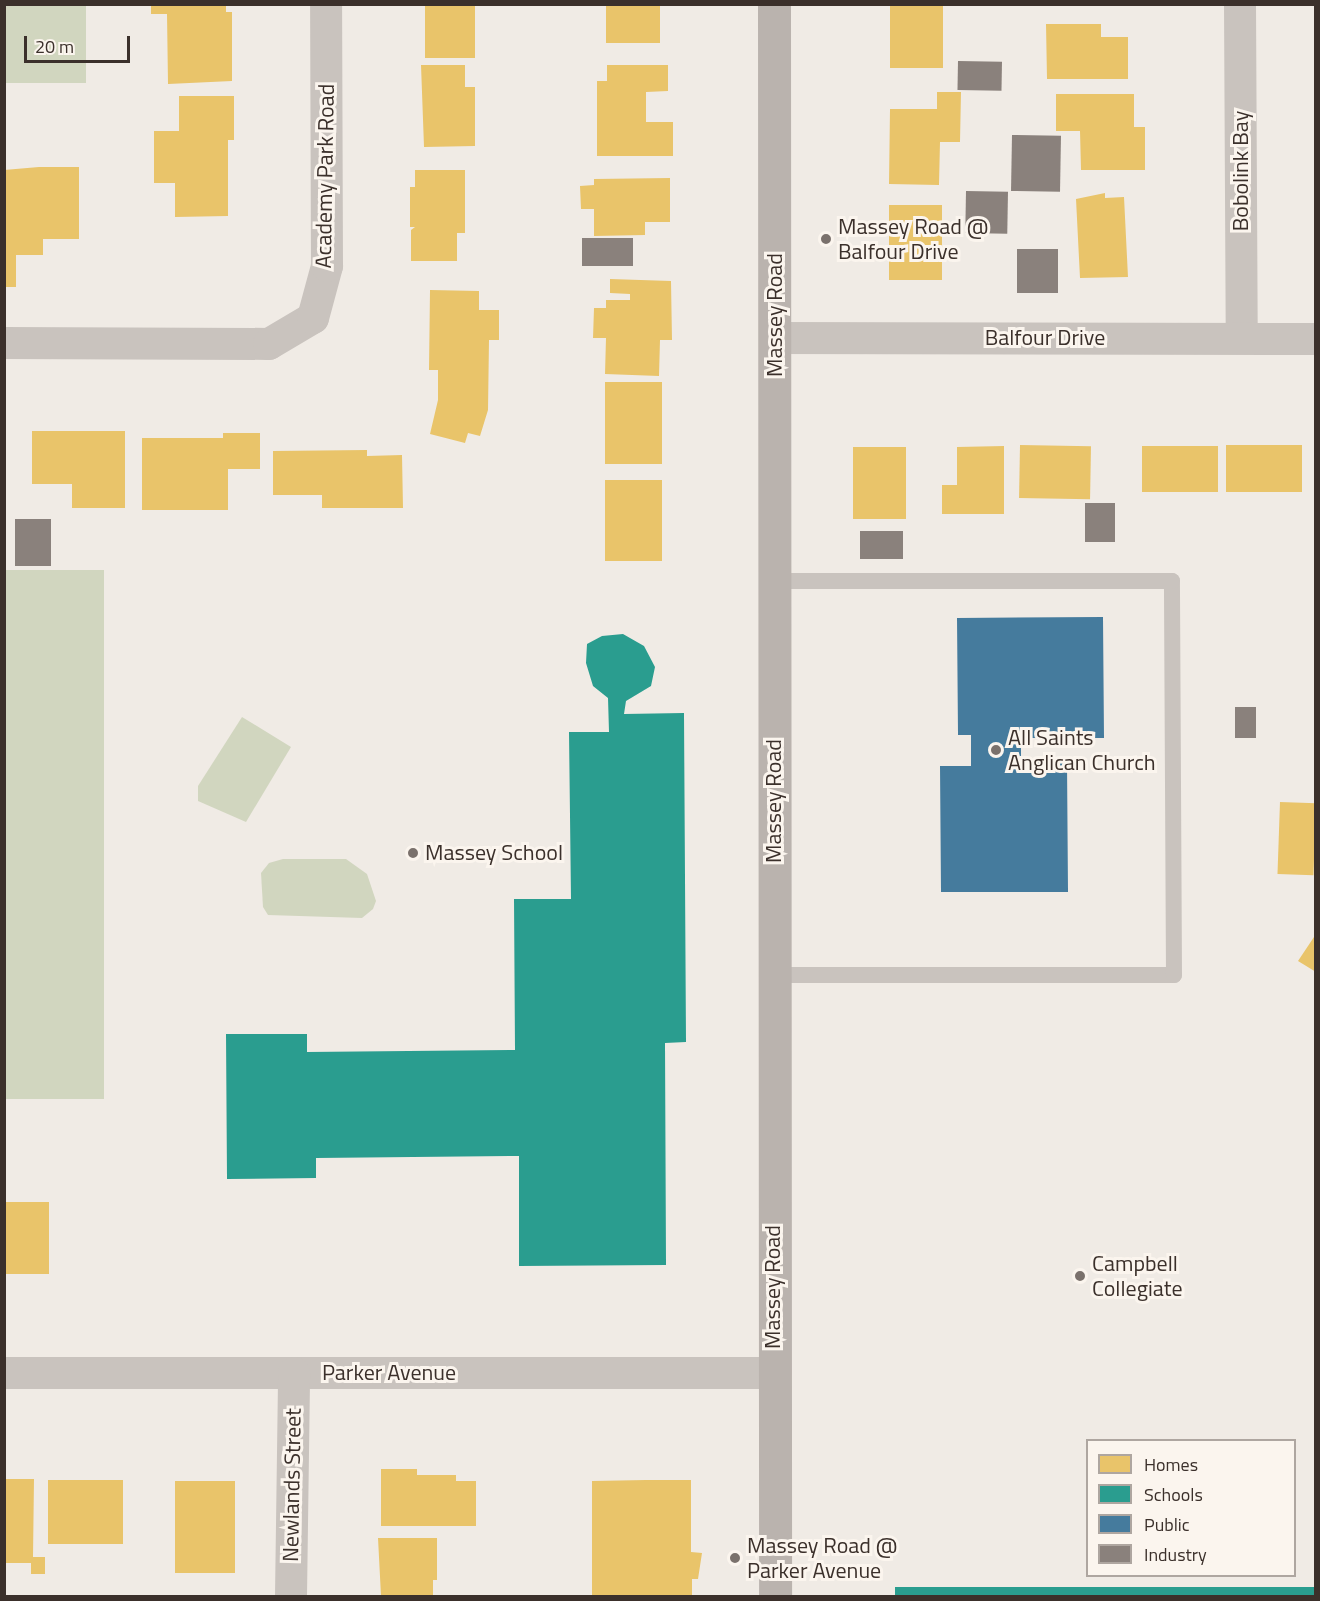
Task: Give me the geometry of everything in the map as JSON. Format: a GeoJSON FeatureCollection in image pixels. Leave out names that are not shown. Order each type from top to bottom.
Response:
{"type":"FeatureCollection","features":[{"type":"Feature","properties":{"kind":"street","name":"Academy Park Road"},"geometry":{"type":"LineString","coordinates":[[4,344],[269,344],[313,318],[327,266],[326,4]]}},
{"type":"Feature","properties":{"kind":"street","name":"Massey Road"},"geometry":{"type":"LineString","coordinates":[[774,4],[773,1373],[775,1596]]}},
{"type":"Feature","properties":{"kind":"street","name":"Bobolink Bay"},"geometry":{"type":"LineString","coordinates":[[1240,4],[1242,338]]}},
{"type":"Feature","properties":{"kind":"street","name":"Balfour Drive"},"geometry":{"type":"LineString","coordinates":[[775,338],[1316,339]]}},
{"type":"Feature","properties":{"kind":"street","name":"Parker Avenue"},"geometry":{"type":"LineString","coordinates":[[4,1373],[773,1373]]}},
{"type":"Feature","properties":{"kind":"street","name":"Newlands Street"},"geometry":{"type":"LineString","coordinates":[[291,1596],[294,1373]]}},
{"type":"Feature","properties":{"kind":"lane"},"geometry":{"type":"LineString","coordinates":[[774,580],[1172,580],[1174,975],[774,975]]}},
{"type":"Feature","properties":{"kind":"green space"},"geometry":{"type":"Polygon","coordinates":[[[4,5],[86,5],[86,83],[4,83],[4,5]]]}},
{"type":"Feature","properties":{"kind":"green space"},"geometry":{"type":"Polygon","coordinates":[[[5,570],[104,570],[104,1099],[5,1099],[5,570]]]}},
{"type":"Feature","properties":{"kind":"green space"},"geometry":{"type":"Polygon","coordinates":[[[242,717],[291,747],[246,822],[198,801],[198,786],[242,717]]]}},
{"type":"Feature","properties":{"kind":"green space"},"geometry":{"type":"Polygon","coordinates":[[[283,859],[346,859],[367,874],[376,901],[373,909],[362,918],[268,915],[263,907],[261,873],[269,863],[283,859]]]}},
{"type":"Feature","properties":{"kind":"building: Homes"},"geometry":{"type":"Polygon","coordinates":[[[151,4],[226,4],[226,12],[232,12],[232,81],[168,84],[167,14],[151,14],[151,4]]]}},
{"type":"Feature","properties":{"kind":"building: Homes"},"geometry":{"type":"Polygon","coordinates":[[[425,4],[475,4],[475,58],[425,58],[425,4]]]}},
{"type":"Feature","properties":{"kind":"building: Homes"},"geometry":{"type":"Polygon","coordinates":[[[606,4],[660,4],[660,43],[606,43],[606,4]]]}},
{"type":"Feature","properties":{"kind":"building: Homes"},"geometry":{"type":"Polygon","coordinates":[[[890,4],[943,4],[943,68],[890,68],[890,4]]]}},
{"type":"Feature","properties":{"kind":"building: Homes"},"geometry":{"type":"Polygon","coordinates":[[[1046,24],[1101,24],[1101,37],[1128,37],[1128,79],[1047,79],[1046,24]]]}},
{"type":"Feature","properties":{"kind":"building: Homes"},"geometry":{"type":"Polygon","coordinates":[[[421,65],[465,65],[465,87],[475,87],[475,146],[424,147],[421,65]]]}},
{"type":"Feature","properties":{"kind":"building: Homes"},"geometry":{"type":"Polygon","coordinates":[[[607,65],[668,65],[668,91],[646,92],[646,122],[673,122],[673,156],[597,156],[597,81],[607,81],[607,65]]]}},
{"type":"Feature","properties":{"kind":"building: Homes"},"geometry":{"type":"Polygon","coordinates":[[[937,92],[961,92],[960,142],[940,142],[939,185],[889,184],[890,109],[937,109],[937,92]]]}},
{"type":"Feature","properties":{"kind":"building: Homes"},"geometry":{"type":"Polygon","coordinates":[[[1056,94],[1134,94],[1134,127],[1145,127],[1145,170],[1081,170],[1080,131],[1056,131],[1056,94]]]}},
{"type":"Feature","properties":{"kind":"building: Homes"},"geometry":{"type":"Polygon","coordinates":[[[179,96],[234,96],[234,140],[228,140],[228,216],[175,217],[175,183],[154,183],[154,131],[179,131],[179,96]]]}},
{"type":"Feature","properties":{"kind":"building: Homes"},"geometry":{"type":"Polygon","coordinates":[[[79,167],[79,239],[43,239],[43,255],[16,255],[16,287],[4,287],[4,170],[79,167]]]}},
{"type":"Feature","properties":{"kind":"building: Homes"},"geometry":{"type":"Polygon","coordinates":[[[415,170],[465,170],[465,233],[457,233],[457,261],[411,261],[411,230],[415,227],[410,227],[410,187],[415,187],[415,170]]]}},
{"type":"Feature","properties":{"kind":"building: Homes"},"geometry":{"type":"Polygon","coordinates":[[[670,178],[670,222],[645,222],[645,235],[594,236],[594,209],[581,209],[580,186],[594,185],[594,179],[670,178]]]}},
{"type":"Feature","properties":{"kind":"building: Homes"},"geometry":{"type":"Polygon","coordinates":[[[1105,193],[1105,198],[1124,197],[1128,277],[1080,278],[1076,199],[1105,193]]]}},
{"type":"Feature","properties":{"kind":"building: Homes"},"geometry":{"type":"Polygon","coordinates":[[[889,205],[942,205],[942,280],[889,280],[889,205]]]}},
{"type":"Feature","properties":{"kind":"building: Homes"},"geometry":{"type":"Polygon","coordinates":[[[610,279],[671,281],[672,340],[660,340],[659,376],[605,374],[606,338],[593,338],[594,308],[606,308],[606,300],[630,300],[630,294],[610,293],[610,279]]]}},
{"type":"Feature","properties":{"kind":"building: Homes"},"geometry":{"type":"Polygon","coordinates":[[[430,290],[479,291],[479,310],[499,310],[499,340],[489,340],[488,410],[480,436],[468,433],[465,443],[430,434],[438,400],[438,370],[429,370],[430,290]]]}},
{"type":"Feature","properties":{"kind":"building: Homes"},"geometry":{"type":"Polygon","coordinates":[[[605,382],[662,382],[662,464],[605,464],[605,382]]]}},
{"type":"Feature","properties":{"kind":"building: Homes"},"geometry":{"type":"Polygon","coordinates":[[[32,431],[125,431],[125,508],[72,508],[72,484],[32,484],[32,431]]]}},
{"type":"Feature","properties":{"kind":"building: Homes"},"geometry":{"type":"Polygon","coordinates":[[[223,433],[260,433],[260,469],[228,469],[228,510],[142,510],[142,438],[223,438],[223,433]]]}},
{"type":"Feature","properties":{"kind":"building: Homes"},"geometry":{"type":"Polygon","coordinates":[[[1020,445],[1091,446],[1090,499],[1019,498],[1020,445]]]}},
{"type":"Feature","properties":{"kind":"building: Homes"},"geometry":{"type":"Polygon","coordinates":[[[1226,445],[1302,445],[1302,492],[1226,492],[1226,445]]]}},
{"type":"Feature","properties":{"kind":"building: Homes"},"geometry":{"type":"Polygon","coordinates":[[[1004,446],[1004,514],[942,514],[942,485],[957,485],[957,447],[1004,446]]]}},
{"type":"Feature","properties":{"kind":"building: Homes"},"geometry":{"type":"Polygon","coordinates":[[[1142,446],[1218,446],[1218,492],[1142,492],[1142,446]]]}},
{"type":"Feature","properties":{"kind":"building: Homes"},"geometry":{"type":"Polygon","coordinates":[[[853,447],[906,447],[906,519],[853,519],[853,447]]]}},
{"type":"Feature","properties":{"kind":"building: Homes"},"geometry":{"type":"Polygon","coordinates":[[[367,450],[367,456],[402,455],[403,508],[322,508],[322,495],[273,495],[273,451],[367,450]]]}},
{"type":"Feature","properties":{"kind":"building: Homes"},"geometry":{"type":"Polygon","coordinates":[[[605,480],[662,480],[662,561],[605,561],[605,480]]]}},
{"type":"Feature","properties":{"kind":"building: Homes"},"geometry":{"type":"Polygon","coordinates":[[[1280,802],[1316,803],[1313,875],[1277,874],[1280,802]]]}},
{"type":"Feature","properties":{"kind":"building: Homes"},"geometry":{"type":"Polygon","coordinates":[[[1316,934],[1316,972],[1298,961],[1316,934]]]}},
{"type":"Feature","properties":{"kind":"building: Homes"},"geometry":{"type":"Polygon","coordinates":[[[4,1202],[49,1202],[49,1274],[4,1274],[4,1202]]]}},
{"type":"Feature","properties":{"kind":"building: Homes"},"geometry":{"type":"Polygon","coordinates":[[[381,1469],[417,1469],[417,1475],[456,1475],[456,1481],[476,1481],[476,1526],[381,1526],[381,1469]]]}},
{"type":"Feature","properties":{"kind":"building: Homes"},"geometry":{"type":"Polygon","coordinates":[[[4,1479],[34,1479],[33,1557],[45,1557],[45,1574],[31,1574],[31,1563],[4,1563],[4,1479]]]}},
{"type":"Feature","properties":{"kind":"building: Homes"},"geometry":{"type":"Polygon","coordinates":[[[48,1480],[123,1480],[123,1544],[48,1544],[48,1480]]]}},
{"type":"Feature","properties":{"kind":"building: Homes"},"geometry":{"type":"Polygon","coordinates":[[[691,1480],[691,1552],[702,1553],[698,1579],[692,1579],[692,1596],[592,1596],[592,1481],[691,1480]]]}},
{"type":"Feature","properties":{"kind":"building: Homes"},"geometry":{"type":"Polygon","coordinates":[[[175,1481],[235,1481],[235,1573],[175,1573],[175,1481]]]}},
{"type":"Feature","properties":{"kind":"building: Homes"},"geometry":{"type":"Polygon","coordinates":[[[378,1538],[437,1538],[437,1580],[433,1580],[433,1596],[381,1596],[378,1538]]]}},
{"type":"Feature","properties":{"kind":"building: Schools","name":"Massey School"},"geometry":{"type":"Polygon","coordinates":[[[623,634],[644,646],[655,667],[651,686],[626,701],[624,714],[684,713],[686,1042],[665,1043],[666,1265],[519,1266],[519,1156],[316,1158],[316,1178],[227,1179],[226,1034],[307,1034],[307,1052],[515,1050],[514,899],[571,899],[569,732],[609,732],[608,698],[593,686],[586,663],[587,644],[602,636],[623,634]]]}},
{"type":"Feature","properties":{"kind":"building: Schools"},"geometry":{"type":"Polygon","coordinates":[[[895,1587],[1316,1587],[1316,1596],[895,1596],[895,1587]]]}},
{"type":"Feature","properties":{"kind":"building: Public","name":"All Saints Anglican Church"},"geometry":{"type":"Polygon","coordinates":[[[1103,617],[1104,738],[1021,738],[1021,763],[1067,762],[1068,892],[941,892],[940,766],[971,766],[971,735],[958,735],[957,618],[1103,617]]]}},
{"type":"Feature","properties":{"kind":"building: Industry"},"geometry":{"type":"Polygon","coordinates":[[[958,61],[1002,62],[1001,91],[957,90],[958,61]]]}},
{"type":"Feature","properties":{"kind":"building: Industry"},"geometry":{"type":"Polygon","coordinates":[[[1012,135],[1061,136],[1060,192],[1011,191],[1012,135]]]}},
{"type":"Feature","properties":{"kind":"building: Industry"},"geometry":{"type":"Polygon","coordinates":[[[966,191],[1008,192],[1007,234],[965,233],[966,191]]]}},
{"type":"Feature","properties":{"kind":"building: Industry"},"geometry":{"type":"Polygon","coordinates":[[[582,238],[633,238],[633,266],[582,266],[582,238]]]}},
{"type":"Feature","properties":{"kind":"building: Industry"},"geometry":{"type":"Polygon","coordinates":[[[1017,249],[1058,249],[1058,293],[1017,293],[1017,249]]]}},
{"type":"Feature","properties":{"kind":"building: Industry"},"geometry":{"type":"Polygon","coordinates":[[[1085,503],[1115,503],[1115,542],[1085,542],[1085,503]]]}},
{"type":"Feature","properties":{"kind":"building: Industry"},"geometry":{"type":"Polygon","coordinates":[[[15,519],[51,519],[51,566],[15,566],[15,519]]]}},
{"type":"Feature","properties":{"kind":"building: Industry"},"geometry":{"type":"Polygon","coordinates":[[[860,531],[903,531],[903,559],[860,559],[860,531]]]}},
{"type":"Feature","properties":{"kind":"building: Industry"},"geometry":{"type":"Polygon","coordinates":[[[1235,707],[1256,707],[1256,738],[1235,738],[1235,707]]]}},
{"type":"Feature","properties":{"kind":"place","name":"Massey Road @ Balfour Drive"},"geometry":{"type":"Point","coordinates":[826,239]}},
{"type":"Feature","properties":{"kind":"place","name":"All Saints Anglican Church"},"geometry":{"type":"Point","coordinates":[996,750]}},
{"type":"Feature","properties":{"kind":"place","name":"Massey School"},"geometry":{"type":"Point","coordinates":[413,853]}},
{"type":"Feature","properties":{"kind":"place","name":"Campbell Collegiate"},"geometry":{"type":"Point","coordinates":[1080,1276]}},
{"type":"Feature","properties":{"kind":"place","name":"Massey Road @ Parker Avenue"},"geometry":{"type":"Point","coordinates":[735,1558]}}]}
